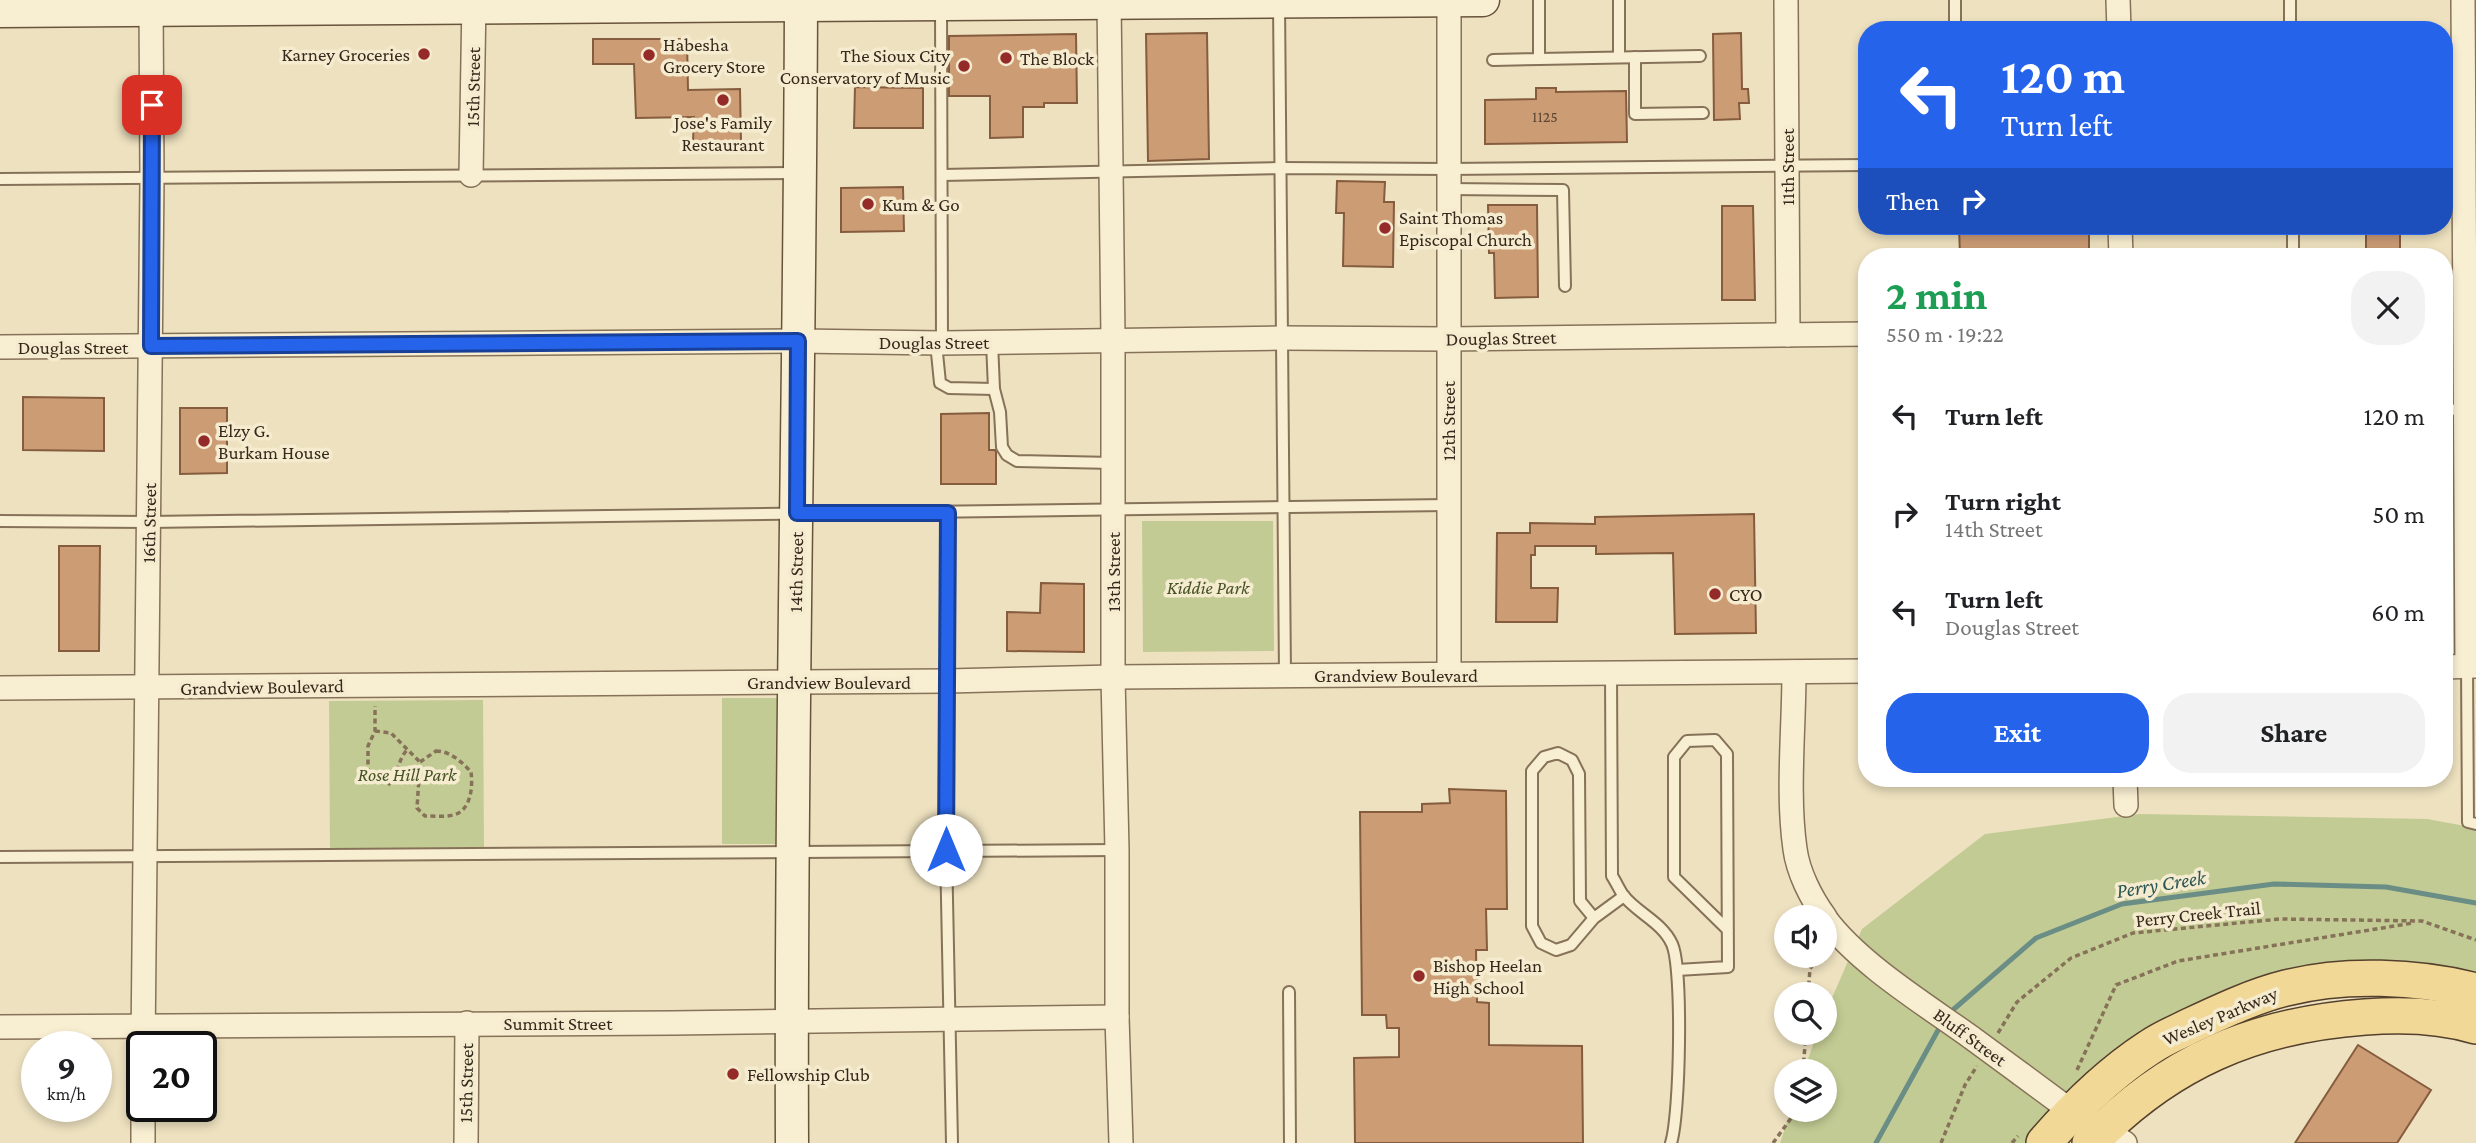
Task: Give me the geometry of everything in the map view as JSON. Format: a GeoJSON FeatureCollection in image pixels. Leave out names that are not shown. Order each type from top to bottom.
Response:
{"type":"FeatureCollection","features":[{"type":"Feature","properties":{"kind":"main road"},"geometry":{"type":"LineString","coordinates":[[0,11],[150,5],[1483,0]]}},
{"type":"Feature","properties":{"kind":"main road","name":"14th Street"},"geometry":{"type":"LineString","coordinates":[[792,1143],[791,850],[801,3]]}},
{"type":"Feature","properties":{"kind":"main road","name":"Wesley Parkway"},"geometry":{"type":"LineString","coordinates":[[2043,1143],[2061,1104],[2151,1046],[2218,1013],[2286,988],[2348,979],[2412,980],[2476,990]]}},
{"type":"Feature","properties":{"kind":"main road","name":"Wesley Parkway"},"geometry":{"type":"LineString","coordinates":[[2107,1138],[2168,1079],[2213,1052],[2254,1036],[2298,1026],[2387,1016],[2456,1020],[2476,1026]]}},
{"type":"Feature","properties":{"kind":"street","name":"12th Street"},"geometry":{"type":"LineString","coordinates":[[1449,0],[1449,674]]}},
{"type":"Feature","properties":{"kind":"street","name":"11th Street"},"geometry":{"type":"LineString","coordinates":[[1786,0],[1788,335]]}},
{"type":"Feature","properties":{"kind":"street"},"geometry":{"type":"LineString","coordinates":[[2119,0],[2119,21]]}},
{"type":"Feature","properties":{"kind":"street"},"geometry":{"type":"LineString","coordinates":[[2463,0],[2454,160],[2462,330],[2456,410],[2463,666]]}},
{"type":"Feature","properties":{"kind":"street","name":"13th Street"},"geometry":{"type":"LineString","coordinates":[[1109,2],[1114,463],[1113,677],[1121,1143]]}},
{"type":"Feature","properties":{"kind":"street","name":"15th Street"},"geometry":{"type":"LineString","coordinates":[[471,175],[474,4]]}},
{"type":"Feature","properties":{"kind":"street","name":"16th Street"},"geometry":{"type":"LineString","coordinates":[[144,1031],[152,179],[150,5]]}},
{"type":"Feature","properties":{"kind":"street","name":"Douglas Street"},"geometry":{"type":"LineString","coordinates":[[0,347],[798,341],[939,343],[1858,334]]}},
{"type":"Feature","properties":{"kind":"street","name":"Grandview Boulevard"},"geometry":{"type":"LineString","coordinates":[[0,688],[1858,671]]}},
{"type":"Feature","properties":{"kind":"street","name":"Bluff Street"},"geometry":{"type":"LineString","coordinates":[[1794,672],[1795,851],[1817,905]]}},
{"type":"Feature","properties":{"kind":"street"},"geometry":{"type":"LineString","coordinates":[[2125,787],[2126,805]]}},
{"type":"Feature","properties":{"kind":"street","name":"Bluff Street"},"geometry":{"type":"LineString","coordinates":[[1837,933],[1873,965],[2107,1138]]}},
{"type":"Feature","properties":{"kind":"street","name":"Summit Street"},"geometry":{"type":"LineString","coordinates":[[217,1033],[467,1023],[1117,1017]]}},
{"type":"Feature","properties":{"kind":"street","name":"15th Street"},"geometry":{"type":"LineString","coordinates":[[466,1143],[467,1023]]}},
{"type":"Feature","properties":{"kind":"street","name":"Summit Street"},"geometry":{"type":"LineString","coordinates":[[0,1027],[126,1035]]}},
{"type":"Feature","properties":{"kind":"street"},"geometry":{"type":"LineString","coordinates":[[144,1122],[144,1143]]}},
{"type":"Feature","properties":{"kind":"lane"},"geometry":{"type":"LineString","coordinates":[[1539,0],[1539,59]]}},
{"type":"Feature","properties":{"kind":"lane"},"geometry":{"type":"LineString","coordinates":[[1619,0],[1619,57]]}},
{"type":"Feature","properties":{"kind":"lane"},"geometry":{"type":"LineString","coordinates":[[1955,0],[1955,21]]}},
{"type":"Feature","properties":{"kind":"lane"},"geometry":{"type":"LineString","coordinates":[[2290,0],[2290,21]]}},
{"type":"Feature","properties":{"kind":"lane"},"geometry":{"type":"LineString","coordinates":[[1279,1],[1285,676]]}},
{"type":"Feature","properties":{"kind":"lane"},"geometry":{"type":"LineString","coordinates":[[941,2],[940,383],[949,388],[994,389]]}},
{"type":"Feature","properties":{"kind":"lane"},"geometry":{"type":"LineString","coordinates":[[1493,60],[1700,56]]}},
{"type":"Feature","properties":{"kind":"lane"},"geometry":{"type":"LineString","coordinates":[[1635,57],[1635,114],[1703,113]]}},
{"type":"Feature","properties":{"kind":"lane"},"geometry":{"type":"LineString","coordinates":[[1448,179],[1787,165],[1858,165]]}},
{"type":"Feature","properties":{"kind":"lane"},"geometry":{"type":"LineString","coordinates":[[942,175],[1280,168],[1563,190],[1565,286]]}},
{"type":"Feature","properties":{"kind":"lane"},"geometry":{"type":"LineString","coordinates":[[0,179],[799,173]]}},
{"type":"Feature","properties":{"kind":"lane"},"geometry":{"type":"LineString","coordinates":[[992,342],[994,389],[1000,412],[1002,447],[1007,456],[1017,461],[1114,463]]}},
{"type":"Feature","properties":{"kind":"lane"},"geometry":{"type":"LineString","coordinates":[[0,521],[149,522],[1448,505]]}},
{"type":"Feature","properties":{"kind":"lane"},"geometry":{"type":"LineString","coordinates":[[948,513],[946,850],[952,1143]]}},
{"type":"Feature","properties":{"kind":"lane"},"geometry":{"type":"LineString","coordinates":[[2463,666],[2468,822],[2476,824]]}},
{"type":"Feature","properties":{"kind":"lane"},"geometry":{"type":"LineString","coordinates":[[1612,673],[1612,876],[1623,895],[1658,925],[1672,945],[1677,970],[1678,1094],[1675,1132],[1671,1143]]}},
{"type":"Feature","properties":{"kind":"lane"},"geometry":{"type":"LineString","coordinates":[[1677,970],[1728,967],[1728,930],[1727,754],[1715,740],[1687,741],[1674,757],[1674,877],[1728,930]]}},
{"type":"Feature","properties":{"kind":"lane"},"geometry":{"type":"LineString","coordinates":[[1594,918],[1580,901],[1579,774],[1572,760],[1558,753],[1544,757],[1532,771],[1532,926],[1541,943],[1556,950],[1571,945],[1594,918],[1623,895]]}},
{"type":"Feature","properties":{"kind":"lane"},"geometry":{"type":"LineString","coordinates":[[0,857],[1117,850]]}},
{"type":"Feature","properties":{"kind":"lane"},"geometry":{"type":"LineString","coordinates":[[1289,992],[1290,1143]]}},
{"type":"Feature","properties":{"kind":"path"},"geometry":{"type":"LineString","coordinates":[[368,773],[368,746],[375,731],[374,686]]}},
{"type":"Feature","properties":{"kind":"path"},"geometry":{"type":"LineString","coordinates":[[375,731],[391,733],[420,762]]}},
{"type":"Feature","properties":{"kind":"path"},"geometry":{"type":"LineString","coordinates":[[388,785],[397,775],[400,758],[407,750]]}},
{"type":"Feature","properties":{"kind":"path"},"geometry":{"type":"LineString","coordinates":[[436,751],[442,751],[459,760],[471,772],[471,795],[458,814],[425,816],[420,813],[417,808],[420,762],[436,751]]}},
{"type":"Feature","properties":{"kind":"path","name":"Perry Creek Trail"},"geometry":{"type":"LineString","coordinates":[[1998,1033],[2017,1002],[2071,958],[2133,933],[2280,919],[2422,921],[2476,940]]}},
{"type":"Feature","properties":{"kind":"path"},"geometry":{"type":"LineString","coordinates":[[2061,1104],[2116,985],[2178,961],[2422,921]]}},
{"type":"Feature","properties":{"kind":"path"},"geometry":{"type":"LineString","coordinates":[[1941,1143],[1965,1085],[1978,1064]]}},
{"type":"Feature","properties":{"kind":"path"},"geometry":{"type":"LineString","coordinates":[[1773,1143],[1788,1122]]}},
{"type":"Feature","properties":{"kind":"green space","name":"Kiddie Park"},"geometry":{"type":"Polygon","coordinates":[[[1142,521],[1273,521],[1274,651],[1143,652],[1142,521]]]}},
{"type":"Feature","properties":{"kind":"green space"},"geometry":{"type":"Polygon","coordinates":[[[722,698],[782,698],[783,844],[722,844],[722,698]]]}},
{"type":"Feature","properties":{"kind":"green space","name":"Rose Hill Park"},"geometry":{"type":"Polygon","coordinates":[[[483,700],[484,848],[330,849],[329,701],[483,700]]]}},
{"type":"Feature","properties":{"kind":"green space"},"geometry":{"type":"Polygon","coordinates":[[[2140,814],[2427,819],[2476,828],[2476,977],[2285,973],[2031,1143],[1780,1143],[1787,1122],[1837,1122],[1837,1059],[1808,1059],[1813,1045],[1837,1045],[1837,986],[1862,929],[1985,834],[2140,814]]]}},
{"type":"Feature","properties":{"kind":"building"},"geometry":{"type":"Polygon","coordinates":[[[1207,33],[1209,159],[1148,161],[1146,34],[1207,33]]]}},
{"type":"Feature","properties":{"kind":"building"},"geometry":{"type":"Polygon","coordinates":[[[1741,33],[1742,89],[1748,89],[1749,103],[1739,103],[1740,119],[1714,120],[1713,34],[1741,33]]]}},
{"type":"Feature","properties":{"kind":"building"},"geometry":{"type":"Polygon","coordinates":[[[1076,34],[1077,103],[1044,103],[1044,107],[1023,107],[1023,137],[990,138],[990,96],[949,96],[949,36],[1076,34]]]}},
{"type":"Feature","properties":{"kind":"building"},"geometry":{"type":"Polygon","coordinates":[[[593,39],[687,39],[688,90],[740,89],[741,142],[693,142],[694,117],[636,118],[634,64],[593,64],[593,39]]]}},
{"type":"Feature","properties":{"kind":"building"},"geometry":{"type":"Polygon","coordinates":[[[855,87],[923,88],[923,128],[854,128],[855,87]]]}},
{"type":"Feature","properties":{"kind":"building"},"geometry":{"type":"Polygon","coordinates":[[[1536,88],[1556,88],[1556,92],[1626,91],[1627,142],[1485,144],[1485,100],[1536,99],[1536,88]]]}},
{"type":"Feature","properties":{"kind":"building"},"geometry":{"type":"Polygon","coordinates":[[[1337,181],[1385,182],[1384,202],[1394,202],[1393,267],[1343,266],[1344,213],[1336,213],[1337,181]]]}},
{"type":"Feature","properties":{"kind":"building"},"geometry":{"type":"Polygon","coordinates":[[[903,187],[904,231],[841,232],[841,188],[903,187]]]}},
{"type":"Feature","properties":{"kind":"building"},"geometry":{"type":"Polygon","coordinates":[[[1488,205],[1537,205],[1538,297],[1495,298],[1494,253],[1489,253],[1488,205]]]}},
{"type":"Feature","properties":{"kind":"building"},"geometry":{"type":"Polygon","coordinates":[[[1722,206],[1753,206],[1755,300],[1722,300],[1722,206]]]}},
{"type":"Feature","properties":{"kind":"building"},"geometry":{"type":"Polygon","coordinates":[[[1959,235],[2089,235],[2089,248],[1960,248],[1959,235]]]}},
{"type":"Feature","properties":{"kind":"building"},"geometry":{"type":"Polygon","coordinates":[[[2366,235],[2400,235],[2400,248],[2366,248],[2366,235]]]}},
{"type":"Feature","properties":{"kind":"building"},"geometry":{"type":"Polygon","coordinates":[[[23,397],[104,398],[104,451],[23,450],[23,397]]]}},
{"type":"Feature","properties":{"kind":"building","name":"Elzy G. Burkam House"},"geometry":{"type":"Polygon","coordinates":[[[180,408],[227,408],[227,473],[180,474],[180,408]]]}},
{"type":"Feature","properties":{"kind":"building"},"geometry":{"type":"Polygon","coordinates":[[[989,413],[989,450],[996,452],[996,484],[941,484],[941,414],[989,413]]]}},
{"type":"Feature","properties":{"kind":"building","name":"CYO"},"geometry":{"type":"Polygon","coordinates":[[[1754,514],[1756,633],[1675,634],[1673,553],[1596,554],[1596,546],[1535,546],[1535,555],[1531,555],[1531,588],[1558,588],[1557,622],[1496,622],[1497,533],[1530,533],[1530,523],[1595,524],[1595,517],[1754,514]]]}},
{"type":"Feature","properties":{"kind":"building"},"geometry":{"type":"Polygon","coordinates":[[[59,546],[100,546],[99,651],[59,651],[59,546]]]}},
{"type":"Feature","properties":{"kind":"building"},"geometry":{"type":"Polygon","coordinates":[[[1041,583],[1084,584],[1084,652],[1007,651],[1007,612],[1040,613],[1041,583]]]}},
{"type":"Feature","properties":{"kind":"building","name":"Bishop Heelan High School"},"geometry":{"type":"Polygon","coordinates":[[[1449,789],[1506,791],[1507,909],[1486,909],[1487,950],[1476,950],[1477,1002],[1489,1003],[1489,1045],[1582,1046],[1583,1143],[1355,1143],[1354,1058],[1399,1057],[1399,1028],[1387,1028],[1386,1015],[1362,1015],[1360,812],[1422,812],[1422,804],[1450,803],[1449,789]]]}},
{"type":"Feature","properties":{"kind":"building"},"geometry":{"type":"Polygon","coordinates":[[[2358,1045],[2431,1090],[2397,1143],[2295,1143],[2358,1045]]]}},
{"type":"Feature","properties":{"kind":"waterway","name":"Perry Creek"},"geometry":{"type":"LineString","coordinates":[[1947,1015],[2036,938],[2122,904],[2274,884],[2386,887],[2476,903]]}},
{"type":"Feature","properties":{"kind":"waterway","name":"Perry Creek"},"geometry":{"type":"LineString","coordinates":[[1876,1143],[1942,1023]]}},
{"type":"Feature","properties":{"kind":"place","name":"Karney Groceries"},"geometry":{"type":"Point","coordinates":[424,54]}},
{"type":"Feature","properties":{"kind":"place","name":"Habesha Grocery Store"},"geometry":{"type":"Point","coordinates":[649,55]}},
{"type":"Feature","properties":{"kind":"place","name":"The Block"},"geometry":{"type":"Point","coordinates":[1006,58]}},
{"type":"Feature","properties":{"kind":"place","name":"The Sioux City Conservatory of Music"},"geometry":{"type":"Point","coordinates":[964,66]}},
{"type":"Feature","properties":{"kind":"place","name":"Jose's Family Restaurant"},"geometry":{"type":"Point","coordinates":[723,100]}},
{"type":"Feature","properties":{"kind":"place","name":"Kum & Go"},"geometry":{"type":"Point","coordinates":[868,204]}},
{"type":"Feature","properties":{"kind":"place","name":"Saint Thomas Episcopal Church"},"geometry":{"type":"Point","coordinates":[1385,228]}},
{"type":"Feature","properties":{"kind":"place","name":"Elzy G. Burkam House"},"geometry":{"type":"Point","coordinates":[204,441]}},
{"type":"Feature","properties":{"kind":"place","name":"CYO"},"geometry":{"type":"Point","coordinates":[1715,594]}},
{"type":"Feature","properties":{"kind":"place","name":"Bishop Heelan High School"},"geometry":{"type":"Point","coordinates":[1419,976]}},
{"type":"Feature","properties":{"kind":"place","name":"Fellowship Club"},"geometry":{"type":"Point","coordinates":[733,1074]}},
{"type":"Feature","properties":{"kind":"route"},"geometry":{"type":"LineString","coordinates":[[152,105],[151,346],[798,341],[797,513],[948,513],[946,850]]}}]}
